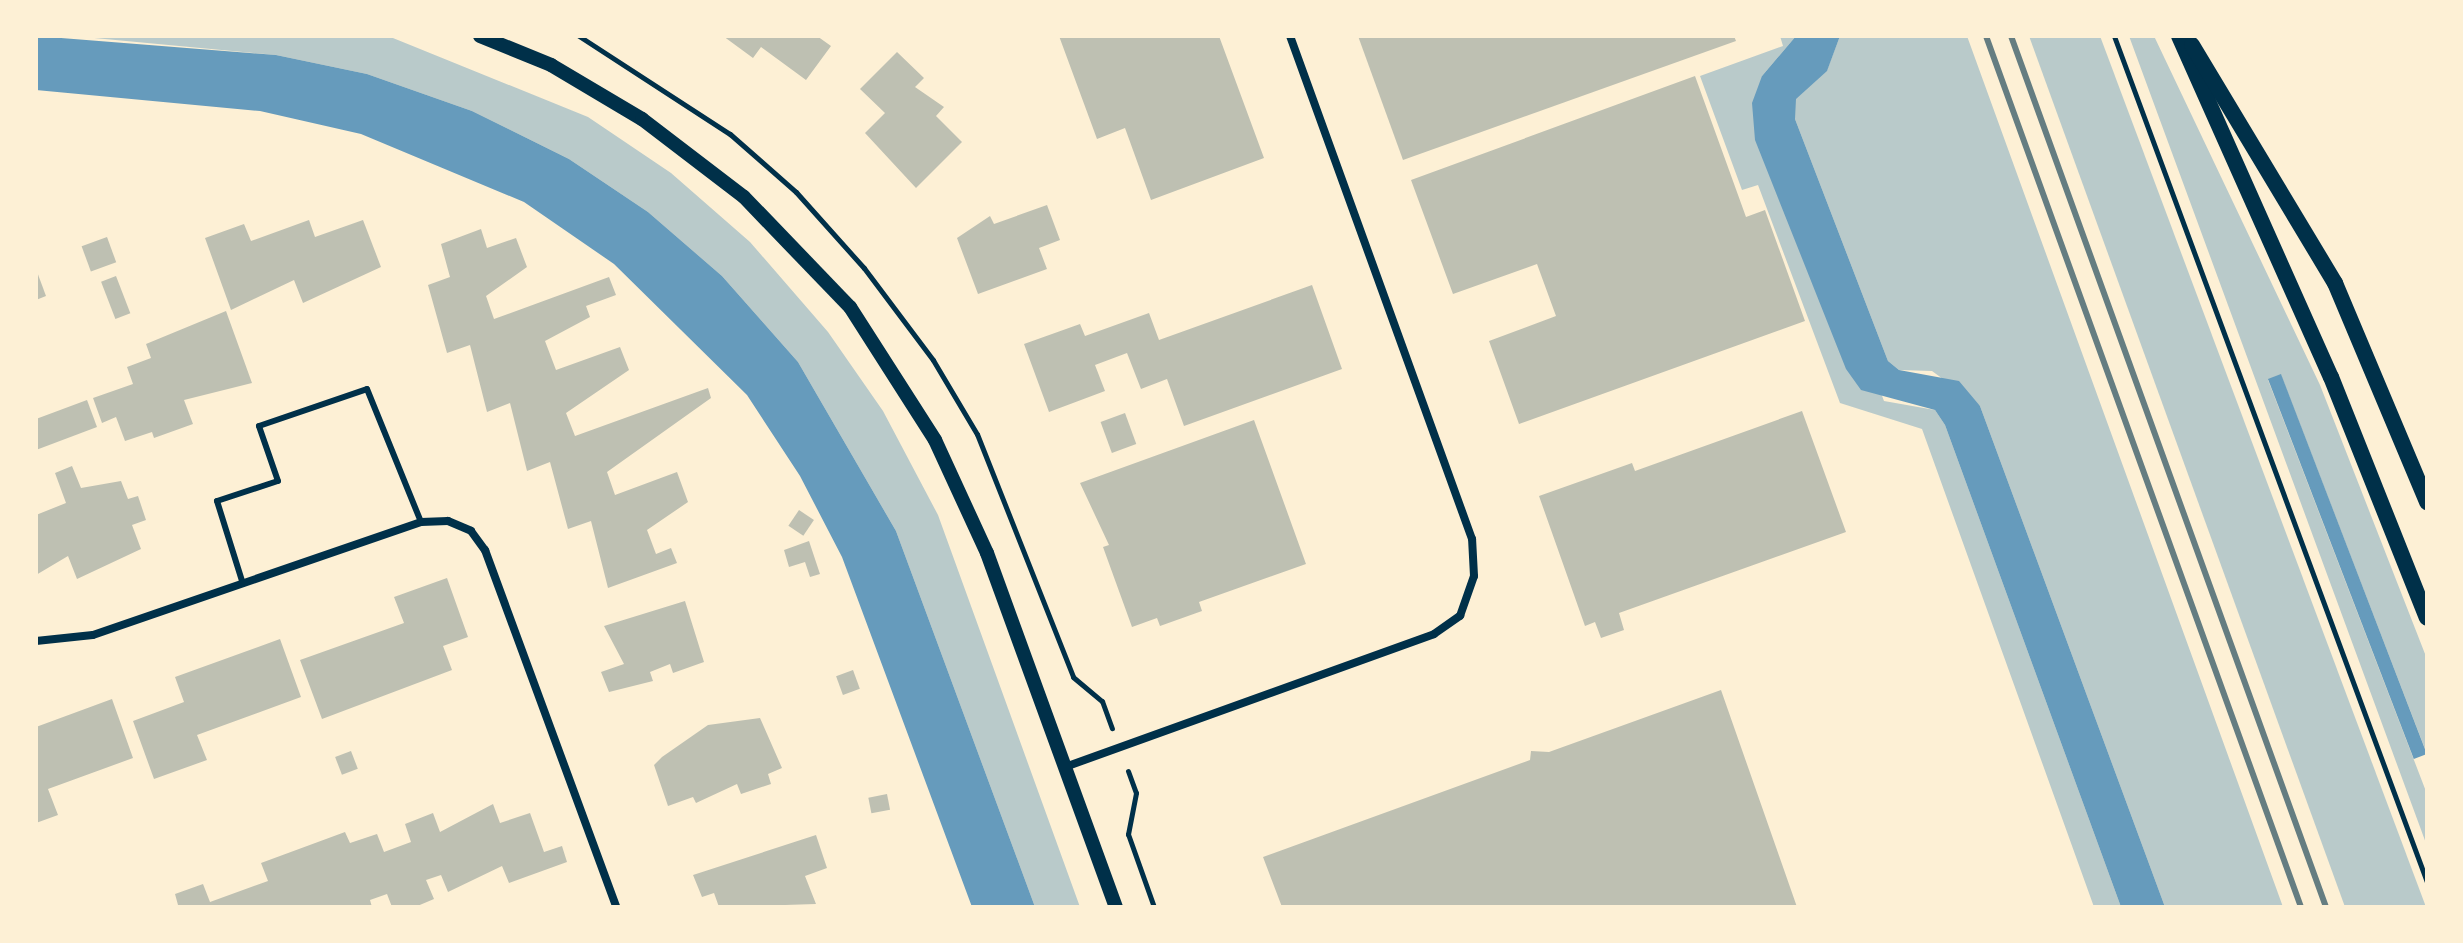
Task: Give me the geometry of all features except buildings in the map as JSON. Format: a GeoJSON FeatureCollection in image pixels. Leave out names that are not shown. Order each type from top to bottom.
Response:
{"type":"FeatureCollection","features":[{"type":"Feature","properties":{"kind":"main road"},"geometry":{"type":"LineString","coordinates":[[2179,36],[2331,377],[2427,618]]}},
{"type":"Feature","properties":{"kind":"main road"},"geometry":{"type":"LineString","coordinates":[[2187,36],[2335,283],[2427,502]]}},
{"type":"Feature","properties":{"kind":"street"},"geometry":{"type":"LineString","coordinates":[[480,36],[551,65],[642,119],[744,197],[850,307],[935,440],[987,553],[1116,907]]}},
{"type":"Feature","properties":{"kind":"street"},"geometry":{"type":"LineString","coordinates":[[1065,767],[1434,634],[1460,616],[1474,576],[1472,539],[1290,36]]}},
{"type":"Feature","properties":{"kind":"street"},"geometry":{"type":"LineString","coordinates":[[36,641],[93,635],[421,522],[448,521],[471,531],[485,550],[612,906]]}},
{"type":"Feature","properties":{"kind":"lane"},"geometry":{"type":"LineString","coordinates":[[243,584],[217,501],[278,481],[259,426],[272,421],[367,389],[421,522]]}},
{"type":"Feature","properties":{"kind":"path"},"geometry":{"type":"LineString","coordinates":[[2114,36],[2427,882]]}},
{"type":"Feature","properties":{"kind":"shaded area"},"geometry":{"type":"Polygon","coordinates":[[[73,36],[388,36],[588,117],[671,173],[750,242],[828,332],[883,411],[938,515],[1080,907],[1035,907],[896,531],[798,362],[722,276],[648,212],[569,159],[472,111],[367,74],[276,55],[73,36]]]}},
{"type":"Feature","properties":{"kind":"shaded area"},"geometry":{"type":"Polygon","coordinates":[[[1780,36],[1796,36],[1762,76],[1884,401],[1935,410],[1945,425],[2121,907],[2094,907],[1922,429],[1840,403],[1758,185],[1742,190],[1700,76],[1783,46],[1780,36]]]}},
{"type":"Feature","properties":{"kind":"shaded area"},"geometry":{"type":"Polygon","coordinates":[[[1840,36],[1967,36],[2283,907],[2165,907],[1980,406],[1932,371],[1899,370],[1888,361],[1795,119],[1795,99],[1827,70],[1840,36]]]}},
{"type":"Feature","properties":{"kind":"shaded area"},"geometry":{"type":"Polygon","coordinates":[[[2029,36],[2100,36],[2426,907],[2345,907],[2029,36]]]}},
{"type":"Feature","properties":{"kind":"shaded area"},"geometry":{"type":"Polygon","coordinates":[[[2129,36],[2154,36],[2320,385],[2427,659],[2427,754],[2281,375],[2268,380],[2427,794],[2427,846],[2129,36]]]}},
{"type":"Feature","properties":{"kind":"water"},"geometry":{"type":"Polygon","coordinates":[[[36,36],[276,55],[367,74],[472,111],[569,159],[648,212],[722,276],[798,362],[896,531],[1035,907],[972,907],[842,557],[800,476],[747,395],[614,264],[524,202],[361,134],[260,111],[36,90],[36,36]]]}},
{"type":"Feature","properties":{"kind":"water"},"geometry":{"type":"Polygon","coordinates":[[[1796,36],[1840,36],[1827,71],[1796,99],[1795,119],[1888,361],[1899,370],[1959,381],[1980,406],[2165,907],[2121,907],[1945,425],[1935,410],[1861,390],[1846,369],[1755,140],[1752,103],[1762,76],[1796,36]]]}},
{"type":"Feature","properties":{"kind":"water"},"geometry":{"type":"Polygon","coordinates":[[[2281,374],[2427,754],[2414,759],[2268,379],[2281,374]]]}},
{"type":"Feature","properties":{"kind":"railway"},"geometry":{"type":"LineString","coordinates":[[1986,36],[2301,907]]}},
{"type":"Feature","properties":{"kind":"railway"},"geometry":{"type":"LineString","coordinates":[[2011,36],[2326,907]]}}]}
